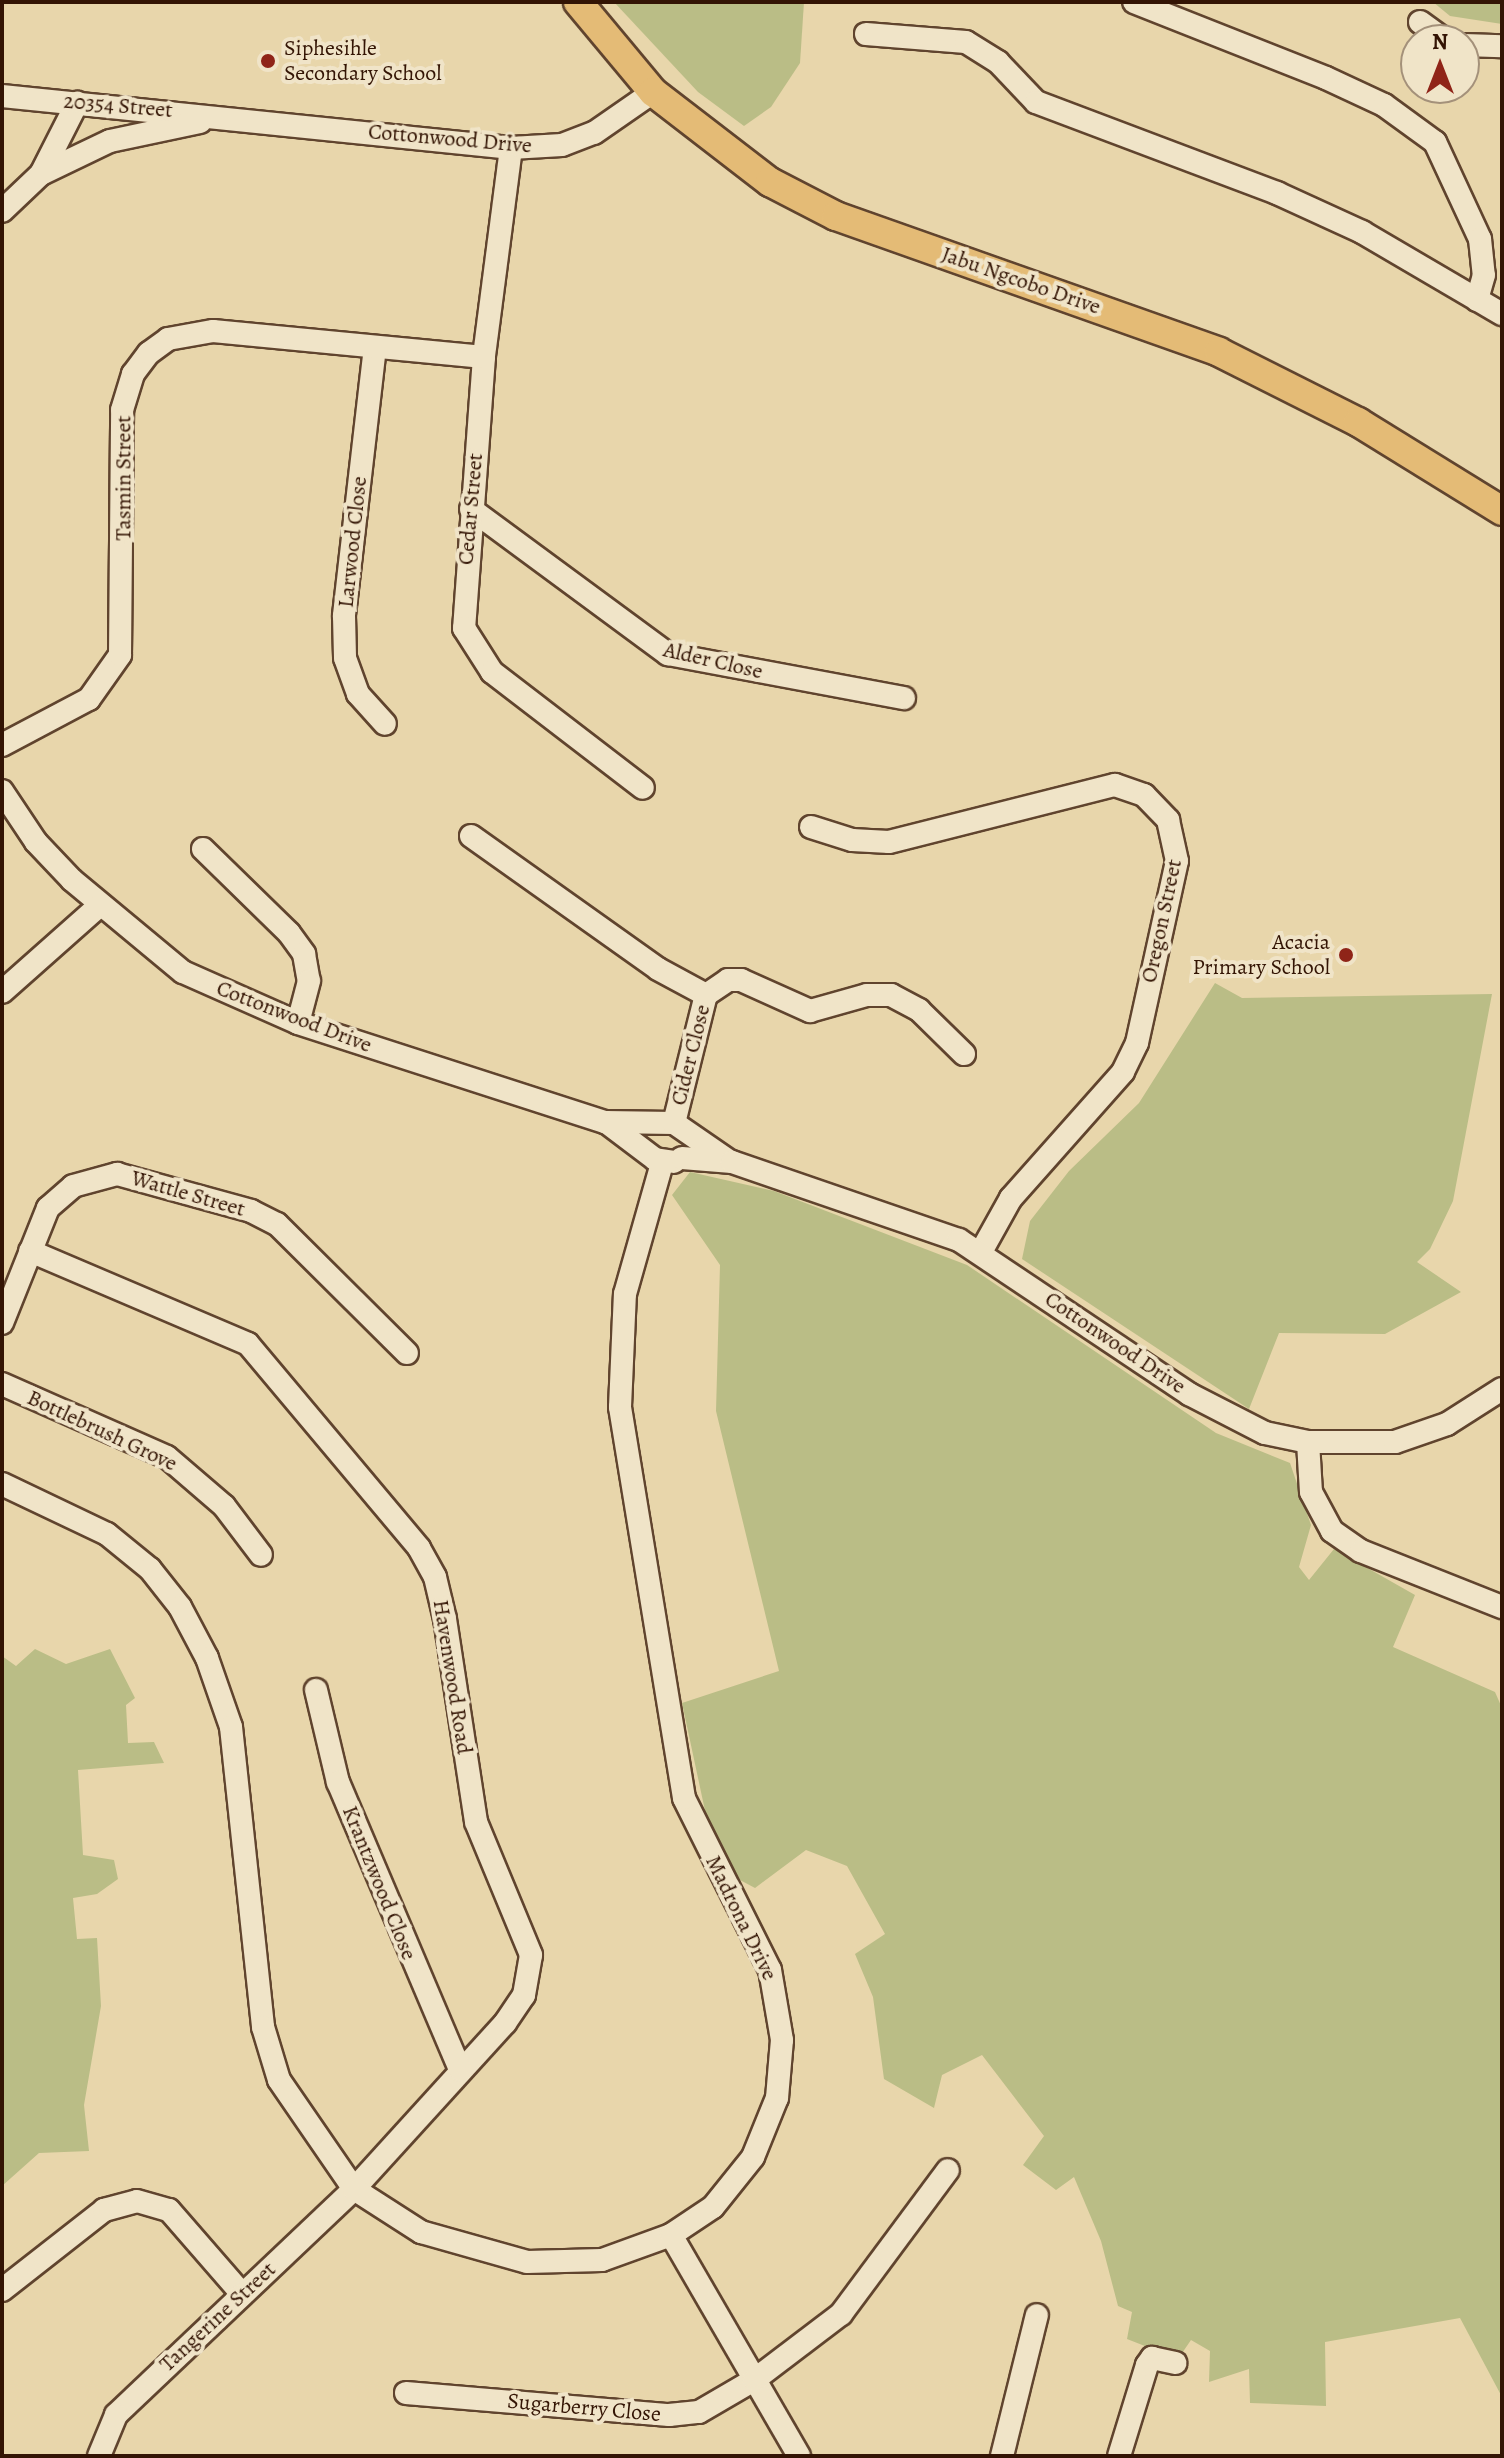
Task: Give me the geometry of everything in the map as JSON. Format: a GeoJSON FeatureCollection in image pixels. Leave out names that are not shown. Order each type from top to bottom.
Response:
{"type":"FeatureCollection","features":[{"type":"Feature","properties":{"kind":"main road","name":"Jabu Ngcobo Drive"},"geometry":{"type":"LineString","coordinates":[[578,2],[653,92],[770,182],[836,216],[1219,352],[1358,422],[1502,511]]}},
{"type":"Feature","properties":{"kind":"street"},"geometry":{"type":"LineString","coordinates":[[1134,2],[1326,78],[1384,105],[1435,142],[1448,159],[1480,239],[1484,275],[1477,300]]}},
{"type":"Feature","properties":{"kind":"street"},"geometry":{"type":"LineString","coordinates":[[866,34],[966,42],[998,62],[1036,102],[1277,193],[1362,232],[1502,314]]}},
{"type":"Feature","properties":{"kind":"street"},"geometry":{"type":"LineString","coordinates":[[1480,45],[1502,46]]}},
{"type":"Feature","properties":{"kind":"street","name":"Cottonwood Drive"},"geometry":{"type":"LineString","coordinates":[[233,117],[511,148],[562,145],[594,133],[653,92]]}},
{"type":"Feature","properties":{"kind":"street","name":"20354 Street"},"geometry":{"type":"LineString","coordinates":[[2,96],[233,117]]}},
{"type":"Feature","properties":{"kind":"street"},"geometry":{"type":"LineString","coordinates":[[41,174],[77,103]]}},
{"type":"Feature","properties":{"kind":"street"},"geometry":{"type":"LineString","coordinates":[[2,211],[41,174],[110,141],[233,117]]}},
{"type":"Feature","properties":{"kind":"street","name":"Cedar Street"},"geometry":{"type":"LineString","coordinates":[[511,148],[484,357],[462,608],[470,643],[492,672],[643,788]]}},
{"type":"Feature","properties":{"kind":"street","name":"Tasmin Street"},"geometry":{"type":"LineString","coordinates":[[2,745],[89,699],[120,655],[122,410],[133,374],[149,353],[168,339],[213,331],[484,357]]}},
{"type":"Feature","properties":{"kind":"street","name":"Larwood Close"},"geometry":{"type":"LineString","coordinates":[[375,347],[344,616],[345,658],[358,694],[385,724]]}},
{"type":"Feature","properties":{"kind":"street","name":"Alder Close"},"geometry":{"type":"LineString","coordinates":[[471,509],[668,654],[904,698]]}},
{"type":"Feature","properties":{"kind":"street","name":"Oregon Street"},"geometry":{"type":"LineString","coordinates":[[811,827],[852,840],[889,842],[1115,785],[1144,795],[1168,820],[1177,861],[1137,1043],[1123,1072],[1011,1198],[981,1252]]}},
{"type":"Feature","properties":{"kind":"street","name":"Cottonwood Drive"},"geometry":{"type":"LineString","coordinates":[[2,791],[36,842],[99,906],[183,972],[298,1023],[605,1122],[665,1158],[732,1162]]}},
{"type":"Feature","properties":{"kind":"street"},"geometry":{"type":"LineString","coordinates":[[471,836],[658,969],[706,995]]}},
{"type":"Feature","properties":{"kind":"street"},"geometry":{"type":"LineString","coordinates":[[203,849],[289,933],[304,954],[309,981],[298,1023]]}},
{"type":"Feature","properties":{"kind":"street"},"geometry":{"type":"LineString","coordinates":[[2,992],[99,906]]}},
{"type":"Feature","properties":{"kind":"street","name":"Cider Close"},"geometry":{"type":"LineString","coordinates":[[673,1127],[706,995],[718,984],[741,980],[810,1011],[867,995],[891,995],[919,1010],[964,1054]]}},
{"type":"Feature","properties":{"kind":"street","name":"Cottonwood Drive"},"geometry":{"type":"LineString","coordinates":[[605,1122],[673,1127],[732,1162],[871,1207],[981,1252],[1234,1421],[1308,1442],[1395,1442],[1447,1424],[1502,1389]]}},
{"type":"Feature","properties":{"kind":"street"},"geometry":{"type":"LineString","coordinates":[[673,1127],[688,1149],[665,1158],[648,1137],[673,1127]]}},
{"type":"Feature","properties":{"kind":"street","name":"Madrona Drive"},"geometry":{"type":"LineString","coordinates":[[2,1484],[107,1534],[150,1569],[180,1607],[207,1658],[231,1727],[263,2027],[279,2080],[354,2189],[421,2232],[527,2262],[602,2260],[671,2235],[713,2207],[753,2157],[777,2098],[782,2040],[770,1970],[684,1798],[620,1407],[625,1294],[665,1158]]}},
{"type":"Feature","properties":{"kind":"street","name":"Wattle Street"},"geometry":{"type":"LineString","coordinates":[[2,1323],[48,1208],[73,1186],[93,1176],[141,1177],[277,1224],[407,1353]]}},
{"type":"Feature","properties":{"kind":"street","name":"Havenwood Road"},"geometry":{"type":"LineString","coordinates":[[30,1251],[248,1344],[419,1548],[435,1577],[476,1822],[531,1955],[524,1995],[354,2189]]}},
{"type":"Feature","properties":{"kind":"street","name":"Bottlebrush Grove"},"geometry":{"type":"LineString","coordinates":[[2,1384],[167,1457],[224,1506],[261,1555]]}},
{"type":"Feature","properties":{"kind":"street"},"geometry":{"type":"LineString","coordinates":[[1308,1442],[1311,1492],[1332,1531],[1361,1551],[1502,1607]]}},
{"type":"Feature","properties":{"kind":"street","name":"Krantzwood Close"},"geometry":{"type":"LineString","coordinates":[[316,1690],[338,1782],[460,2070]]}},
{"type":"Feature","properties":{"kind":"street","name":"Sugarberry Close"},"geometry":{"type":"LineString","coordinates":[[406,2393],[687,2414],[724,2400],[841,2314],[948,2170]]}},
{"type":"Feature","properties":{"kind":"street","name":"Tangerine Street"},"geometry":{"type":"LineString","coordinates":[[99,2456],[116,2415],[354,2189]]}},
{"type":"Feature","properties":{"kind":"street"},"geometry":{"type":"LineString","coordinates":[[2,2290],[104,2210],[137,2201],[169,2210],[242,2294]]}},
{"type":"Feature","properties":{"kind":"street"},"geometry":{"type":"LineString","coordinates":[[671,2235],[799,2456]]}},
{"type":"Feature","properties":{"kind":"street"},"geometry":{"type":"LineString","coordinates":[[1002,2456],[1037,2315]]}},
{"type":"Feature","properties":{"kind":"street"},"geometry":{"type":"LineString","coordinates":[[1119,2456],[1150,2360],[1175,2363]]}},
{"type":"Feature","properties":{"kind":"green space"},"geometry":{"type":"Polygon","coordinates":[[[614,2],[804,2],[800,63],[771,107],[744,126],[698,92],[614,2]]]}},
{"type":"Feature","properties":{"kind":"green space"},"geometry":{"type":"Polygon","coordinates":[[[1433,2],[1502,2],[1502,24],[1450,16],[1433,2]]]}},
{"type":"Feature","properties":{"kind":"green space"},"geometry":{"type":"Polygon","coordinates":[[[1215,983],[1242,998],[1492,994],[1453,1201],[1430,1249],[1417,1262],[1461,1292],[1385,1334],[1279,1333],[1249,1409],[1022,1259],[1030,1221],[1069,1171],[1139,1103],[1215,983]]]}},
{"type":"Feature","properties":{"kind":"green space"},"geometry":{"type":"Polygon","coordinates":[[[690,1172],[774,1191],[967,1265],[1216,1433],[1290,1463],[1311,1525],[1299,1567],[1309,1580],[1334,1549],[1415,1595],[1393,1647],[1495,1692],[1502,1708],[1502,2397],[1460,2318],[1325,2342],[1326,2406],[1250,2403],[1249,2369],[1209,2382],[1210,2351],[1191,2340],[1178,2359],[1127,2339],[1132,2312],[1118,2306],[1101,2241],[1074,2177],[1056,2190],[1023,2165],[1044,2136],[982,2055],[942,2075],[934,2108],[884,2079],[873,1997],[855,1954],[885,1934],[847,1866],[806,1850],[755,1888],[740,1880],[707,1820],[682,1703],[779,1671],[716,1411],[720,1265],[672,1195],[690,1172]]]}},
{"type":"Feature","properties":{"kind":"green space"},"geometry":{"type":"Polygon","coordinates":[[[35,1649],[66,1664],[110,1649],[135,1698],[126,1705],[128,1743],[154,1742],[164,1763],[78,1770],[83,1855],[114,1860],[118,1879],[97,1894],[73,1898],[77,1939],[97,1938],[101,2006],[84,2105],[89,2151],[39,2153],[2,2186],[2,1656],[16,1666],[35,1649]]]}},
{"type":"Feature","properties":{"kind":"place","name":"Siphesihle Secondary School"},"geometry":{"type":"Point","coordinates":[268,61]}},
{"type":"Feature","properties":{"kind":"place","name":"Acacia Primary School"},"geometry":{"type":"Point","coordinates":[1346,955]}}]}
